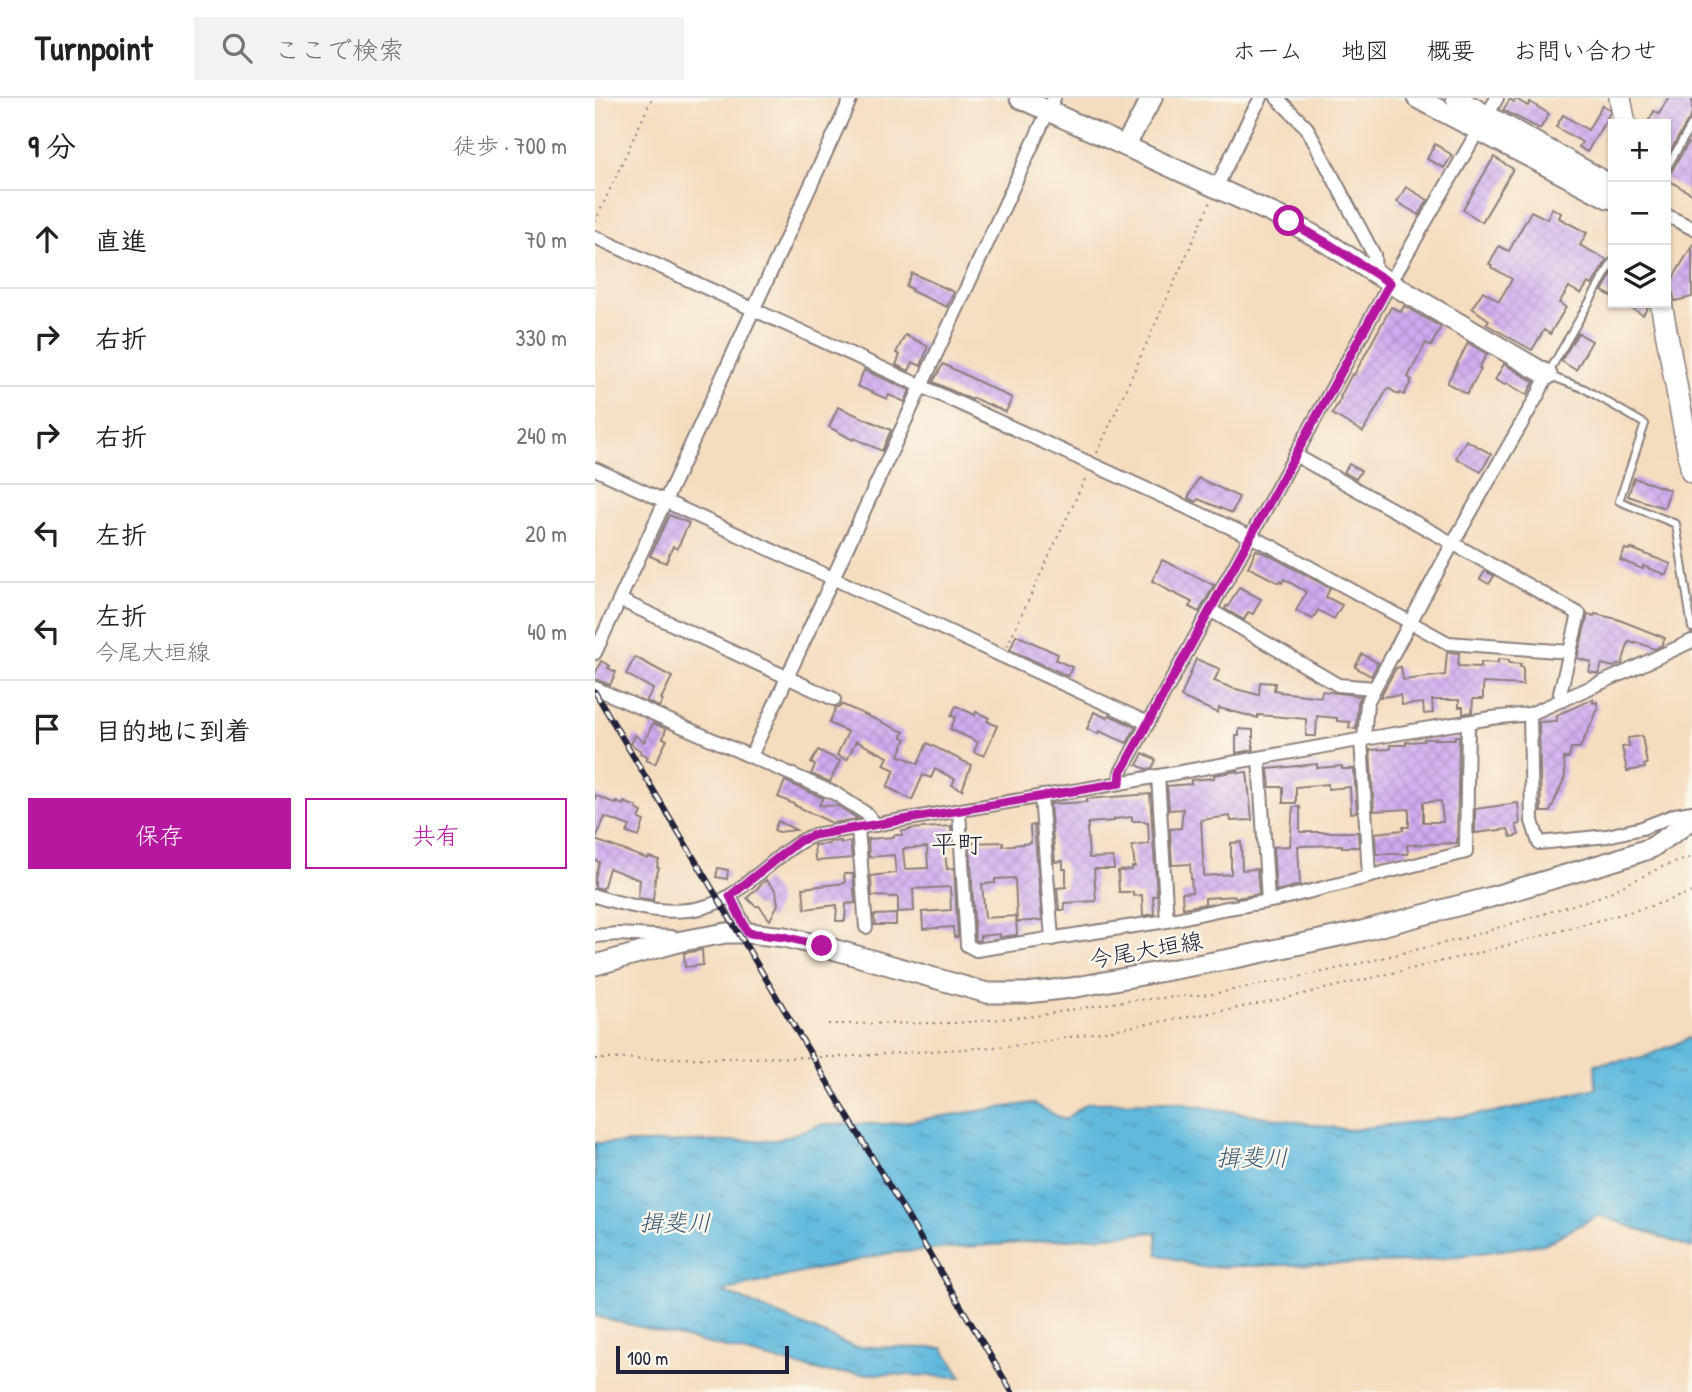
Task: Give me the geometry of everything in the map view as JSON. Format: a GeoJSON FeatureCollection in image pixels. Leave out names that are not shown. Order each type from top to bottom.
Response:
{"type":"FeatureCollection","features":[{"type":"Feature","properties":{"kind":"main road"},"geometry":{"type":"LineString","coordinates":[[1020,98],[1051,104],[1125,146],[1289,221],[1547,375]]}},
{"type":"Feature","properties":{"kind":"main road"},"geometry":{"type":"LineString","coordinates":[[1125,146],[1152,98]]}},
{"type":"Feature","properties":{"kind":"main road"},"geometry":{"type":"LineString","coordinates":[[1417,98],[1488,115],[1608,198]]}},
{"type":"Feature","properties":{"kind":"main road"},"geometry":{"type":"LineString","coordinates":[[1456,98],[1608,183]]}},
{"type":"Feature","properties":{"kind":"main road"},"geometry":{"type":"LineString","coordinates":[[1620,98],[1624,119]]}},
{"type":"Feature","properties":{"kind":"main road"},"geometry":{"type":"LineString","coordinates":[[1662,308],[1692,472]]}},
{"type":"Feature","properties":{"kind":"main road","name":"今尾大垣線"},"geometry":{"type":"LineString","coordinates":[[595,965],[682,941],[726,933],[748,933],[785,937],[822,946],[986,993],[1027,993],[1071,988],[1362,931],[1491,897],[1651,848],[1692,818]]}},
{"type":"Feature","properties":{"kind":"street"},"geometry":{"type":"LineString","coordinates":[[595,653],[851,98]]}},
{"type":"Feature","properties":{"kind":"street"},"geometry":{"type":"LineString","coordinates":[[1216,188],[1261,98]]}},
{"type":"Feature","properties":{"kind":"street"},"geometry":{"type":"LineString","coordinates":[[1277,98],[1307,128],[1374,256],[1382,278]]}},
{"type":"Feature","properties":{"kind":"street"},"geometry":{"type":"LineString","coordinates":[[751,756],[1051,104]]}},
{"type":"Feature","properties":{"kind":"street"},"geometry":{"type":"LineString","coordinates":[[1120,783],[1121,772],[1295,455],[1382,278],[1488,115]]}},
{"type":"Feature","properties":{"kind":"street"},"geometry":{"type":"LineString","coordinates":[[1671,218],[1692,228]]}},
{"type":"Feature","properties":{"kind":"street"},"geometry":{"type":"LineString","coordinates":[[595,237],[1271,546],[1448,643],[1570,652]]}},
{"type":"Feature","properties":{"kind":"street"},"geometry":{"type":"LineString","coordinates":[[1369,876],[1363,739],[1367,703],[1547,375]]}},
{"type":"Feature","properties":{"kind":"street"},"geometry":{"type":"LineString","coordinates":[[1295,455],[1579,614],[1560,693],[1563,700]]}},
{"type":"Feature","properties":{"kind":"street"},"geometry":{"type":"LineString","coordinates":[[595,468],[1148,723]]}},
{"type":"Feature","properties":{"kind":"street"},"geometry":{"type":"LineString","coordinates":[[620,600],[834,699]]}},
{"type":"Feature","properties":{"kind":"street"},"geometry":{"type":"LineString","coordinates":[[1210,610],[1338,685],[1374,688]]}},
{"type":"Feature","properties":{"kind":"street"},"geometry":{"type":"LineString","coordinates":[[595,896],[633,907],[670,911],[702,908],[730,896],[799,841],[814,835],[1363,739],[1530,714],[1692,641]]}},
{"type":"Feature","properties":{"kind":"street"},"geometry":{"type":"LineString","coordinates":[[595,688],[836,794],[867,814],[876,825]]}},
{"type":"Feature","properties":{"kind":"street"},"geometry":{"type":"LineString","coordinates":[[1530,714],[1532,821],[1539,843],[1607,836],[1642,828],[1675,814],[1692,812]]}},
{"type":"Feature","properties":{"kind":"street"},"geometry":{"type":"LineString","coordinates":[[959,811],[967,946],[976,950],[1167,921],[1268,901],[1466,852],[1468,722]]}},
{"type":"Feature","properties":{"kind":"street"},"geometry":{"type":"LineString","coordinates":[[1259,758],[1268,901]]}},
{"type":"Feature","properties":{"kind":"street"},"geometry":{"type":"LineString","coordinates":[[1158,776],[1167,921]]}},
{"type":"Feature","properties":{"kind":"street"},"geometry":{"type":"LineString","coordinates":[[1041,796],[1052,939]]}},
{"type":"Feature","properties":{"kind":"street"},"geometry":{"type":"LineString","coordinates":[[858,828],[866,927]]}},
{"type":"Feature","properties":{"kind":"street"},"geometry":{"type":"LineString","coordinates":[[730,896],[748,933]]}},
{"type":"Feature","properties":{"kind":"street"},"geometry":{"type":"LineString","coordinates":[[595,936],[618,934],[671,937],[682,941]]}},
{"type":"Feature","properties":{"kind":"lane"},"geometry":{"type":"LineString","coordinates":[[1671,160],[1692,124]]}},
{"type":"Feature","properties":{"kind":"lane"},"geometry":{"type":"LineString","coordinates":[[1608,270],[1547,375],[1585,389],[1645,424],[1619,501],[1676,524],[1692,628]]}},
{"type":"Feature","properties":{"kind":"path"},"geometry":{"type":"LineString","coordinates":[[595,222],[652,98]]}},
{"type":"Feature","properties":{"kind":"path"},"geometry":{"type":"LineString","coordinates":[[1002,657],[1092,465],[1216,188]]}},
{"type":"Feature","properties":{"kind":"path"},"geometry":{"type":"LineString","coordinates":[[828,1024],[956,1023],[1035,1016],[1124,1001],[1213,994],[1328,971],[1461,939],[1602,896],[1664,866],[1692,857]]}},
{"type":"Feature","properties":{"kind":"path"},"geometry":{"type":"LineString","coordinates":[[595,1059],[840,1057],[1024,1045],[1282,999],[1486,951],[1655,905],[1692,892]]}},
{"type":"Feature","properties":{"kind":"water","name":"揖斐川"},"geometry":{"type":"Polygon","coordinates":[[[1692,1037],[1692,1248],[1599,1215],[1544,1244],[1416,1262],[1200,1267],[1158,1254],[1157,1232],[889,1253],[722,1291],[854,1347],[943,1348],[962,1377],[824,1372],[595,1316],[595,1143],[777,1140],[823,1124],[889,1124],[1033,1103],[1064,1120],[1087,1103],[1171,1102],[1349,1130],[1504,1111],[1596,1088],[1595,1064],[1642,1058],[1692,1037]]]}},
{"type":"Feature","properties":{"kind":"building"},"geometry":{"type":"Polygon","coordinates":[[[1668,98],[1692,98],[1692,114],[1671,150],[1671,119],[1650,119],[1654,111],[1659,114],[1668,98]]]}},
{"type":"Feature","properties":{"kind":"building"},"geometry":{"type":"Polygon","coordinates":[[[1510,99],[1514,102],[1516,99],[1528,106],[1530,102],[1549,114],[1540,129],[1503,110],[1510,99]]]}},
{"type":"Feature","properties":{"kind":"building"},"geometry":{"type":"Polygon","coordinates":[[[1602,105],[1609,109],[1610,113],[1587,152],[1579,147],[1582,142],[1556,127],[1563,115],[1588,130],[1602,105]]]}},
{"type":"Feature","properties":{"kind":"building"},"geometry":{"type":"Polygon","coordinates":[[[1688,143],[1692,146],[1692,194],[1671,182],[1671,172],[1688,143]]]}},
{"type":"Feature","properties":{"kind":"building"},"geometry":{"type":"Polygon","coordinates":[[[1435,144],[1452,155],[1444,168],[1427,159],[1435,144]]]}},
{"type":"Feature","properties":{"kind":"building"},"geometry":{"type":"Polygon","coordinates":[[[1494,157],[1513,169],[1482,222],[1463,210],[1494,157]]]}},
{"type":"Feature","properties":{"kind":"building"},"geometry":{"type":"Polygon","coordinates":[[[1406,187],[1428,200],[1419,215],[1397,202],[1406,187]]]}},
{"type":"Feature","properties":{"kind":"building"},"geometry":{"type":"Polygon","coordinates":[[[1552,208],[1561,213],[1559,218],[1587,233],[1580,245],[1607,260],[1592,285],[1588,283],[1581,294],[1569,287],[1559,303],[1566,307],[1550,334],[1544,330],[1532,350],[1486,324],[1489,320],[1472,308],[1483,291],[1499,301],[1512,279],[1489,264],[1499,246],[1509,251],[1531,211],[1547,219],[1552,208]]]}},
{"type":"Feature","properties":{"kind":"building"},"geometry":{"type":"Polygon","coordinates":[[[1692,246],[1692,297],[1675,301],[1671,281],[1692,246]]]}},
{"type":"Feature","properties":{"kind":"building"},"geometry":{"type":"Polygon","coordinates":[[[912,273],[954,292],[947,307],[911,291],[912,289],[906,286],[912,273]]]}},
{"type":"Feature","properties":{"kind":"building"},"geometry":{"type":"Polygon","coordinates":[[[1608,281],[1608,294],[1602,291],[1608,281]]]}},
{"type":"Feature","properties":{"kind":"building"},"geometry":{"type":"Polygon","coordinates":[[[1404,306],[1441,327],[1431,346],[1426,343],[1408,377],[1412,380],[1404,395],[1388,388],[1363,432],[1332,414],[1391,307],[1401,312],[1404,306]]]}},
{"type":"Feature","properties":{"kind":"building"},"geometry":{"type":"Polygon","coordinates":[[[1631,308],[1647,308],[1643,315],[1631,308]]]}},
{"type":"Feature","properties":{"kind":"building"},"geometry":{"type":"Polygon","coordinates":[[[1578,333],[1592,341],[1576,370],[1561,361],[1578,333]]]}},
{"type":"Feature","properties":{"kind":"building"},"geometry":{"type":"Polygon","coordinates":[[[905,335],[928,346],[921,366],[913,362],[909,371],[896,365],[900,355],[896,353],[905,335]]]}},
{"type":"Feature","properties":{"kind":"building"},"geometry":{"type":"Polygon","coordinates":[[[1468,343],[1487,354],[1467,394],[1447,383],[1468,343]]]}},
{"type":"Feature","properties":{"kind":"building"},"geometry":{"type":"Polygon","coordinates":[[[943,364],[1012,398],[1006,412],[933,382],[943,364]]]}},
{"type":"Feature","properties":{"kind":"building"},"geometry":{"type":"Polygon","coordinates":[[[1504,364],[1534,382],[1527,395],[1495,380],[1504,364]]]}},
{"type":"Feature","properties":{"kind":"building"},"geometry":{"type":"Polygon","coordinates":[[[864,370],[910,390],[905,402],[889,395],[887,399],[857,386],[864,370]]]}},
{"type":"Feature","properties":{"kind":"building"},"geometry":{"type":"Polygon","coordinates":[[[838,407],[891,430],[882,451],[829,427],[838,407]]]}},
{"type":"Feature","properties":{"kind":"building"},"geometry":{"type":"Polygon","coordinates":[[[1466,440],[1491,454],[1481,472],[1456,458],[1466,440]]]}},
{"type":"Feature","properties":{"kind":"building"},"geometry":{"type":"Polygon","coordinates":[[[1349,464],[1361,471],[1356,479],[1344,472],[1349,464]]]}},
{"type":"Feature","properties":{"kind":"building"},"geometry":{"type":"Polygon","coordinates":[[[1198,478],[1239,497],[1232,513],[1198,499],[1196,502],[1188,498],[1198,478]]]}},
{"type":"Feature","properties":{"kind":"building"},"geometry":{"type":"Polygon","coordinates":[[[1634,478],[1670,490],[1664,508],[1628,496],[1634,478]]]}},
{"type":"Feature","properties":{"kind":"building"},"geometry":{"type":"Polygon","coordinates":[[[669,515],[689,523],[677,549],[673,546],[666,563],[650,556],[669,515]]]}},
{"type":"Feature","properties":{"kind":"building"},"geometry":{"type":"Polygon","coordinates":[[[1630,548],[1671,564],[1666,575],[1620,560],[1625,549],[1630,548]]]}},
{"type":"Feature","properties":{"kind":"building"},"geometry":{"type":"Polygon","coordinates":[[[1256,550],[1330,588],[1326,597],[1342,605],[1334,619],[1318,610],[1313,619],[1296,611],[1306,592],[1284,579],[1279,583],[1248,567],[1256,550]]]}},
{"type":"Feature","properties":{"kind":"building"},"geometry":{"type":"Polygon","coordinates":[[[1162,560],[1214,585],[1199,612],[1189,607],[1192,602],[1152,581],[1162,560]]]}},
{"type":"Feature","properties":{"kind":"building"},"geometry":{"type":"Polygon","coordinates":[[[1485,571],[1494,576],[1489,584],[1480,579],[1485,571]]]}},
{"type":"Feature","properties":{"kind":"building"},"geometry":{"type":"Polygon","coordinates":[[[1239,587],[1261,599],[1253,614],[1248,612],[1244,620],[1225,609],[1239,587]]]}},
{"type":"Feature","properties":{"kind":"building"},"geometry":{"type":"Polygon","coordinates":[[[1588,614],[1617,619],[1665,638],[1662,645],[1655,649],[1629,641],[1622,664],[1614,667],[1602,664],[1599,674],[1589,672],[1591,662],[1577,658],[1588,614]]]}},
{"type":"Feature","properties":{"kind":"building"},"geometry":{"type":"Polygon","coordinates":[[[1016,635],[1058,654],[1056,660],[1072,667],[1068,676],[1010,650],[1016,635]]]}},
{"type":"Feature","properties":{"kind":"building"},"geometry":{"type":"Polygon","coordinates":[[[1447,652],[1459,653],[1458,666],[1481,667],[1481,662],[1498,663],[1498,659],[1521,664],[1523,685],[1483,683],[1483,699],[1473,699],[1472,712],[1463,714],[1459,700],[1432,700],[1433,713],[1424,714],[1423,703],[1402,705],[1400,695],[1380,697],[1396,668],[1401,667],[1403,680],[1445,675],[1447,652]]]}},
{"type":"Feature","properties":{"kind":"building"},"geometry":{"type":"Polygon","coordinates":[[[1362,654],[1378,663],[1371,676],[1355,667],[1362,654]]]}},
{"type":"Feature","properties":{"kind":"building"},"geometry":{"type":"Polygon","coordinates":[[[635,657],[672,677],[659,707],[646,701],[653,689],[626,674],[635,657]]]}},
{"type":"Feature","properties":{"kind":"building"},"geometry":{"type":"Polygon","coordinates":[[[1196,659],[1220,669],[1214,681],[1259,695],[1260,682],[1275,683],[1274,690],[1280,692],[1321,697],[1322,691],[1361,696],[1356,729],[1349,728],[1350,722],[1317,716],[1316,736],[1306,736],[1306,719],[1258,715],[1258,718],[1219,708],[1218,713],[1181,697],[1196,659]]]}},
{"type":"Feature","properties":{"kind":"building"},"geometry":{"type":"Polygon","coordinates":[[[601,661],[616,672],[610,685],[595,679],[601,661]]]}},
{"type":"Feature","properties":{"kind":"building"},"geometry":{"type":"Polygon","coordinates":[[[1593,699],[1593,703],[1597,702],[1598,709],[1580,748],[1571,748],[1569,758],[1564,758],[1565,777],[1550,812],[1541,812],[1539,722],[1557,721],[1557,715],[1593,699]]]}},
{"type":"Feature","properties":{"kind":"building"},"geometry":{"type":"Polygon","coordinates":[[[841,704],[904,732],[902,737],[906,739],[899,755],[918,764],[927,743],[971,765],[962,790],[952,785],[955,779],[935,769],[931,778],[923,775],[912,800],[887,787],[895,770],[884,765],[888,757],[856,741],[847,760],[837,755],[848,732],[829,723],[836,707],[841,704]]]}},
{"type":"Feature","properties":{"kind":"building"},"geometry":{"type":"Polygon","coordinates":[[[956,706],[989,718],[987,721],[997,726],[984,756],[974,752],[978,742],[950,729],[956,717],[951,716],[956,706]]]}},
{"type":"Feature","properties":{"kind":"building"},"geometry":{"type":"Polygon","coordinates":[[[1094,712],[1107,718],[1109,715],[1136,727],[1127,743],[1087,729],[1094,712]]]}},
{"type":"Feature","properties":{"kind":"building"},"geometry":{"type":"Polygon","coordinates":[[[653,723],[666,729],[663,738],[667,740],[655,764],[646,760],[648,756],[640,753],[641,751],[631,744],[635,735],[644,742],[653,723]]]}},
{"type":"Feature","properties":{"kind":"building"},"geometry":{"type":"Polygon","coordinates":[[[1239,729],[1253,730],[1253,750],[1236,753],[1236,736],[1239,736],[1239,729]]]}},
{"type":"Feature","properties":{"kind":"building"},"geometry":{"type":"Polygon","coordinates":[[[1455,736],[1459,736],[1457,843],[1407,845],[1408,854],[1376,854],[1375,833],[1409,827],[1409,809],[1374,811],[1370,750],[1390,749],[1390,745],[1406,745],[1406,742],[1424,739],[1455,739],[1455,736]],[[1441,801],[1423,802],[1423,822],[1443,822],[1441,801]]]}},
{"type":"Feature","properties":{"kind":"building"},"geometry":{"type":"Polygon","coordinates":[[[1642,736],[1647,764],[1644,765],[1645,768],[1627,771],[1622,747],[1629,746],[1628,738],[1642,736]]]}},
{"type":"Feature","properties":{"kind":"building"},"geometry":{"type":"Polygon","coordinates":[[[818,750],[840,761],[830,782],[811,774],[815,765],[811,763],[818,750]]]}},
{"type":"Feature","properties":{"kind":"building"},"geometry":{"type":"Polygon","coordinates":[[[1143,753],[1156,760],[1152,768],[1146,769],[1137,765],[1143,753]]]}},
{"type":"Feature","properties":{"kind":"building"},"geometry":{"type":"Polygon","coordinates":[[[1317,764],[1317,768],[1342,766],[1342,769],[1354,769],[1357,812],[1351,813],[1350,787],[1328,789],[1328,784],[1296,787],[1296,803],[1283,803],[1283,787],[1270,787],[1268,769],[1317,764]]]}},
{"type":"Feature","properties":{"kind":"building"},"geometry":{"type":"Polygon","coordinates":[[[1247,772],[1252,820],[1231,821],[1230,816],[1201,820],[1204,876],[1231,874],[1231,843],[1241,842],[1242,870],[1257,869],[1259,894],[1236,898],[1205,898],[1205,904],[1183,908],[1182,893],[1192,892],[1190,864],[1172,865],[1170,829],[1181,828],[1183,809],[1169,810],[1167,786],[1191,784],[1191,780],[1214,778],[1214,775],[1247,772]]]}},
{"type":"Feature","properties":{"kind":"building"},"geometry":{"type":"Polygon","coordinates":[[[785,781],[823,798],[819,805],[838,806],[858,819],[832,823],[778,797],[785,781]]]}},
{"type":"Feature","properties":{"kind":"building"},"geometry":{"type":"Polygon","coordinates":[[[1150,794],[1157,896],[1153,896],[1154,914],[1143,916],[1142,895],[1133,896],[1133,892],[1119,892],[1118,871],[1132,870],[1132,867],[1135,867],[1132,846],[1149,844],[1148,822],[1132,821],[1132,817],[1088,823],[1089,858],[1113,857],[1114,869],[1094,869],[1096,901],[1064,903],[1065,910],[1059,910],[1057,888],[1066,887],[1066,869],[1063,869],[1063,861],[1055,862],[1050,804],[1150,794]]]}},
{"type":"Feature","properties":{"kind":"building"},"geometry":{"type":"Polygon","coordinates":[[[595,795],[616,804],[624,805],[624,802],[637,807],[636,809],[642,812],[639,819],[644,821],[639,837],[627,833],[630,826],[605,817],[595,840],[595,795]]]}},
{"type":"Feature","properties":{"kind":"building"},"geometry":{"type":"Polygon","coordinates":[[[1518,803],[1520,824],[1516,825],[1519,835],[1511,837],[1508,829],[1475,833],[1475,809],[1518,803]]]}},
{"type":"Feature","properties":{"kind":"building"},"geometry":{"type":"Polygon","coordinates":[[[1293,807],[1300,807],[1300,832],[1358,832],[1359,847],[1298,846],[1300,885],[1276,891],[1273,847],[1290,846],[1293,807]]]}},
{"type":"Feature","properties":{"kind":"building"},"geometry":{"type":"Polygon","coordinates":[[[778,821],[796,830],[774,830],[778,821]]]}},
{"type":"Feature","properties":{"kind":"building"},"geometry":{"type":"Polygon","coordinates":[[[1034,825],[1042,920],[1017,922],[1015,878],[995,879],[995,883],[982,884],[985,918],[1016,916],[1017,935],[980,936],[980,940],[975,940],[970,843],[1003,842],[1003,846],[1031,843],[1030,826],[1034,825]]]}},
{"type":"Feature","properties":{"kind":"building"},"geometry":{"type":"Polygon","coordinates":[[[951,826],[952,845],[944,845],[947,869],[954,868],[958,937],[954,937],[953,927],[923,929],[922,912],[951,910],[950,887],[913,889],[914,911],[898,912],[898,897],[872,896],[871,876],[896,873],[894,855],[869,857],[868,839],[894,837],[910,829],[951,826]],[[927,847],[903,849],[905,869],[928,868],[927,847]]]}},
{"type":"Feature","properties":{"kind":"building"},"geometry":{"type":"Polygon","coordinates":[[[595,840],[648,859],[659,860],[653,900],[638,898],[640,880],[609,868],[603,889],[595,887],[599,862],[595,860],[595,840]]]}},
{"type":"Feature","properties":{"kind":"building"},"geometry":{"type":"Polygon","coordinates":[[[850,842],[852,858],[817,861],[814,845],[850,842]]]}},
{"type":"Feature","properties":{"kind":"building"},"geometry":{"type":"Polygon","coordinates":[[[718,868],[728,870],[727,879],[716,877],[718,868]]]}},
{"type":"Feature","properties":{"kind":"building"},"geometry":{"type":"Polygon","coordinates":[[[844,874],[853,874],[855,903],[846,904],[845,921],[836,921],[837,905],[805,909],[803,888],[845,883],[844,874]]]}},
{"type":"Feature","properties":{"kind":"building"},"geometry":{"type":"Polygon","coordinates":[[[766,880],[776,891],[778,904],[770,920],[759,906],[755,906],[747,898],[766,880]]]}},
{"type":"Feature","properties":{"kind":"building"},"geometry":{"type":"Polygon","coordinates":[[[896,914],[896,925],[875,925],[874,915],[896,914]]]}},
{"type":"Feature","properties":{"kind":"building"},"geometry":{"type":"Polygon","coordinates":[[[702,950],[703,965],[685,967],[684,953],[702,950]]]}},
{"type":"Feature","properties":{"kind":"railway"},"geometry":{"type":"LineString","coordinates":[[595,692],[1012,1392]]}},
{"type":"Feature","properties":{"kind":"district","name":"平町"},"geometry":{"type":"Point","coordinates":[957,844]}},
{"type":"Feature","properties":{"kind":"route"},"geometry":{"type":"LineString","coordinates":[[822,946],[785,937],[748,933],[730,896],[799,841],[814,835],[1120,783],[1121,772],[1390,283],[1289,221]]}}]}
